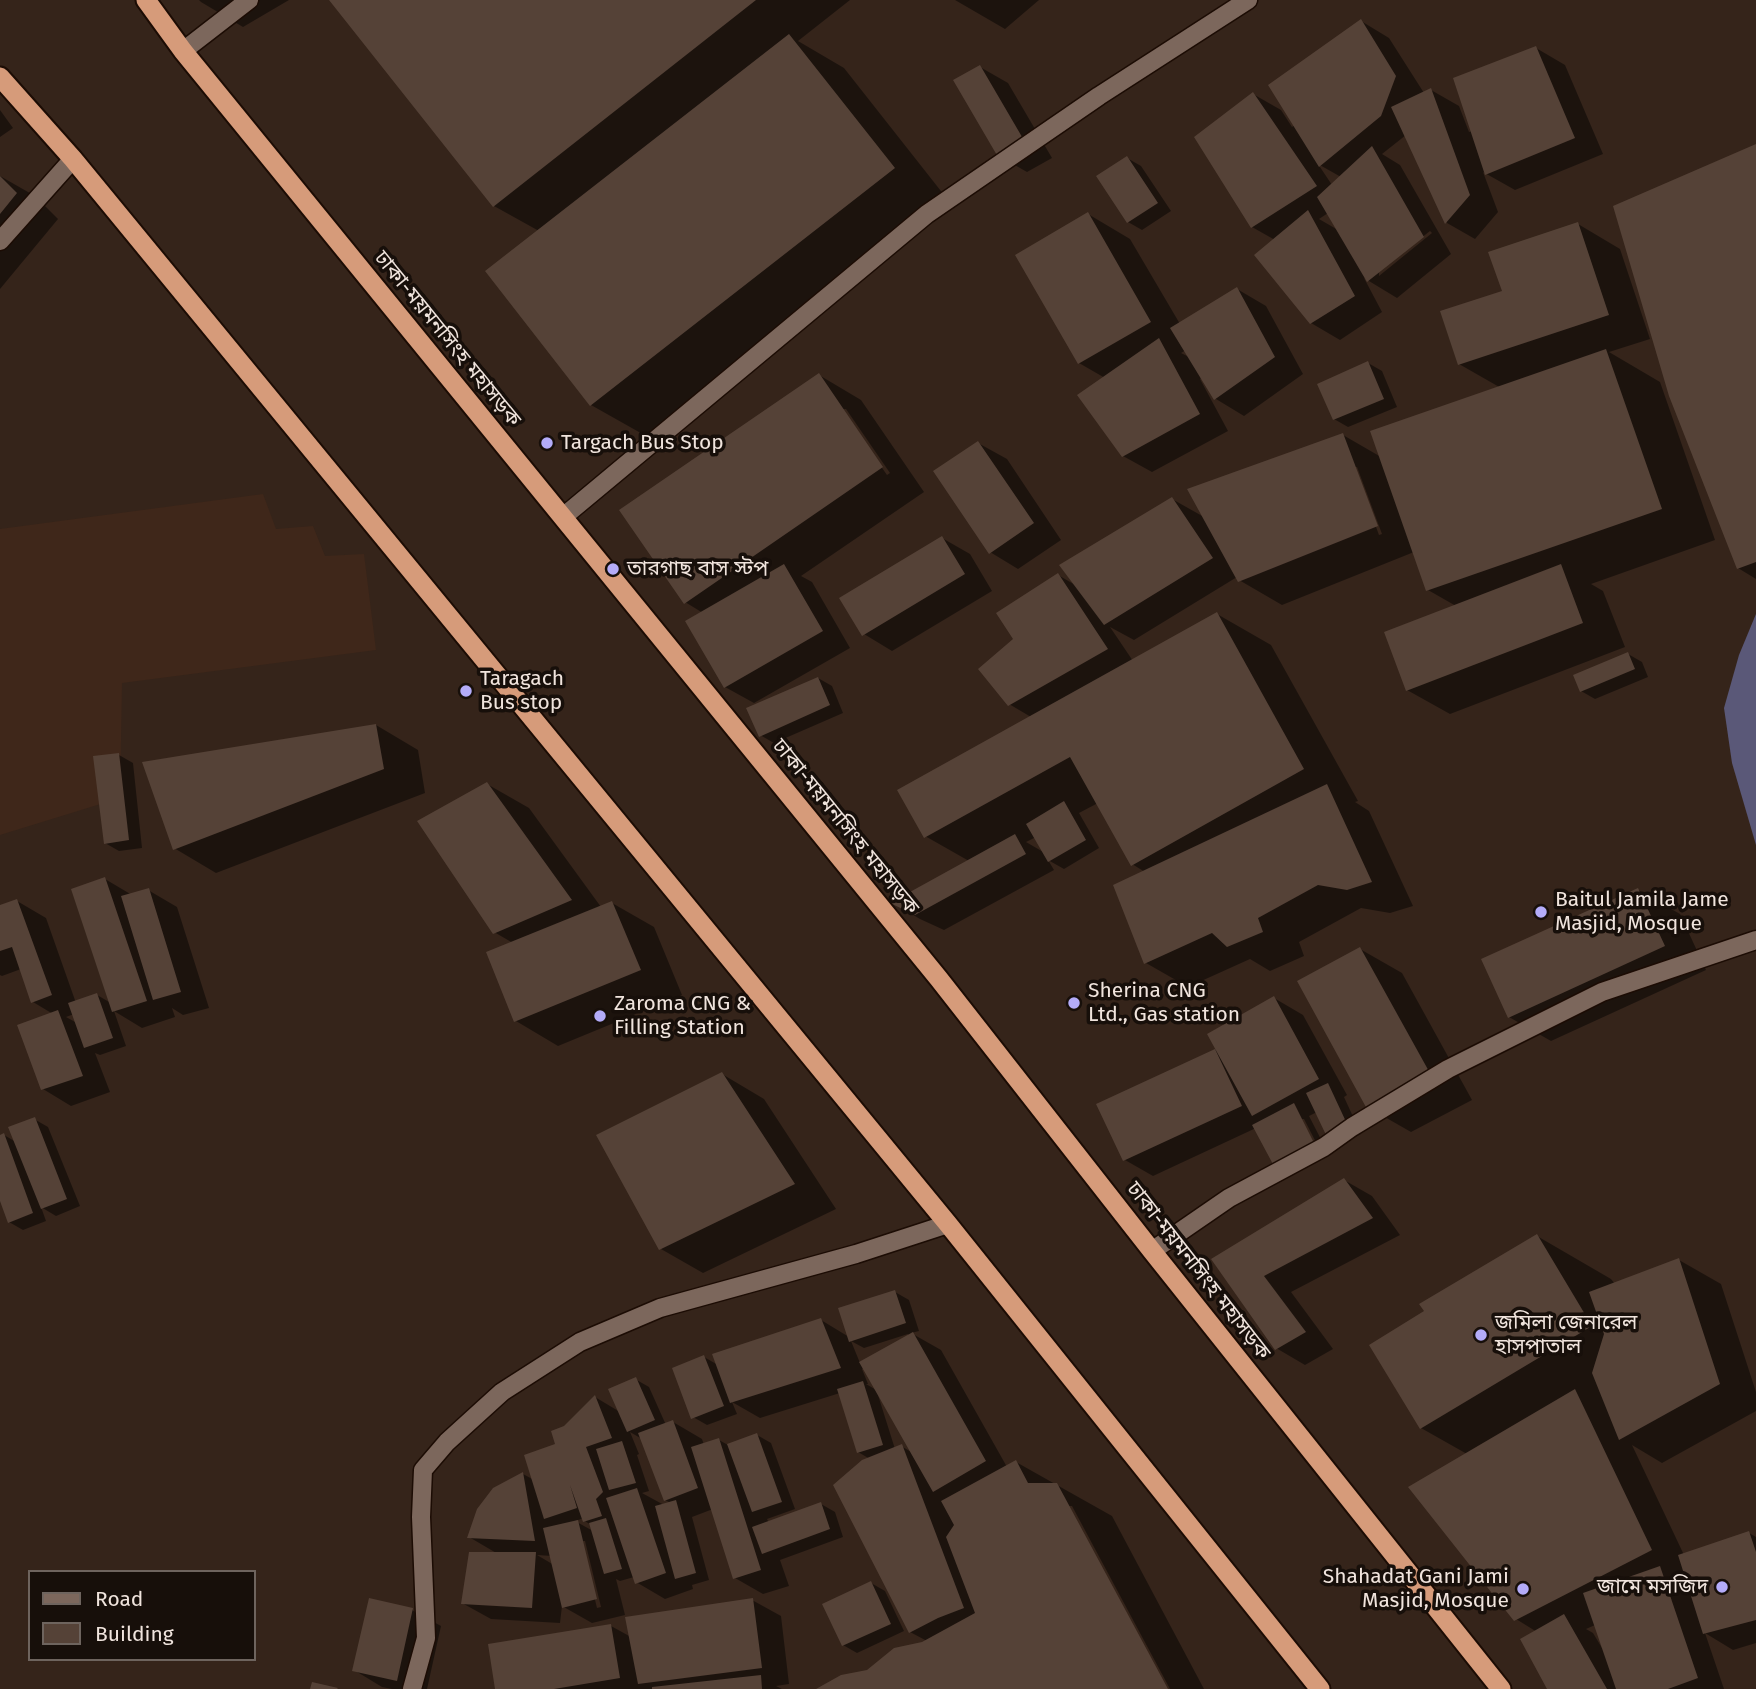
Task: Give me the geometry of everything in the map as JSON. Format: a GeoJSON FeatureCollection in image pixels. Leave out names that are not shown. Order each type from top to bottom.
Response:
{"type":"FeatureCollection","features":[{"type":"Feature","properties":{"kind":"highway","name":"ঢাকা-ময়মনসিংহ মহাসড়ক"},"geometry":{"type":"LineString","coordinates":[[146,0],[183,51],[939,979],[1501,1689]]}},
{"type":"Feature","properties":{"kind":"highway"},"geometry":{"type":"LineString","coordinates":[[0,77],[73,159],[948,1224],[1320,1689]]}},
{"type":"Feature","properties":{"kind":"street"},"geometry":{"type":"LineString","coordinates":[[183,51],[249,0]]}},
{"type":"Feature","properties":{"kind":"street"},"geometry":{"type":"LineString","coordinates":[[563,517],[927,214],[1099,96],[1248,0]]}},
{"type":"Feature","properties":{"kind":"street"},"geometry":{"type":"LineString","coordinates":[[0,241],[73,159]]}},
{"type":"Feature","properties":{"kind":"street"},"geometry":{"type":"LineString","coordinates":[[1152,1251],[1229,1198],[1324,1147],[1448,1069],[1602,992],[1756,940]]}},
{"type":"Feature","properties":{"kind":"street"},"geometry":{"type":"LineString","coordinates":[[412,1689],[426,1638],[421,1517],[423,1470],[447,1442],[502,1392],[580,1342],[660,1308],[856,1254],[948,1224]]}},
{"type":"Feature","properties":{"kind":"shaded area"},"geometry":{"type":"Polygon","coordinates":[[[263,494],[276,529],[313,526],[325,556],[364,554],[376,650],[122,683],[120,798],[0,835],[0,529],[263,494]]]}},
{"type":"Feature","properties":{"kind":"shaded area"},"geometry":{"type":"Polygon","coordinates":[[[1756,614],[1756,845],[1732,763],[1724,708],[1739,655],[1756,614]]]}},
{"type":"Feature","properties":{"kind":"building"},"geometry":{"type":"Polygon","coordinates":[[[329,0],[756,0],[493,207],[329,0]]]}},
{"type":"Feature","properties":{"kind":"building"},"geometry":{"type":"Polygon","coordinates":[[[1361,19],[1396,76],[1381,116],[1319,167],[1268,85],[1361,19]]]}},
{"type":"Feature","properties":{"kind":"building"},"geometry":{"type":"Polygon","coordinates":[[[789,34],[895,168],[590,406],[485,271],[789,34]]]}},
{"type":"Feature","properties":{"kind":"building"},"geometry":{"type":"Polygon","coordinates":[[[1536,46],[1575,138],[1485,175],[1453,78],[1536,46]]]}},
{"type":"Feature","properties":{"kind":"building"},"geometry":{"type":"Polygon","coordinates":[[[980,65],[1025,142],[998,157],[953,80],[980,65]]]}},
{"type":"Feature","properties":{"kind":"building"},"geometry":{"type":"Polygon","coordinates":[[[1431,88],[1470,195],[1445,224],[1391,107],[1431,88]]]}},
{"type":"Feature","properties":{"kind":"building"},"geometry":{"type":"Polygon","coordinates":[[[1253,92],[1317,186],[1251,228],[1194,137],[1253,92]]]}},
{"type":"Feature","properties":{"kind":"building"},"geometry":{"type":"Polygon","coordinates":[[[1756,144],[1756,562],[1737,569],[1669,396],[1613,206],[1756,144]]]}},
{"type":"Feature","properties":{"kind":"building"},"geometry":{"type":"Polygon","coordinates":[[[1372,146],[1424,237],[1367,282],[1317,197],[1372,146]]]}},
{"type":"Feature","properties":{"kind":"building"},"geometry":{"type":"Polygon","coordinates":[[[1127,156],[1158,203],[1127,223],[1096,176],[1127,156]]]}},
{"type":"Feature","properties":{"kind":"building"},"geometry":{"type":"Polygon","coordinates":[[[0,176],[17,193],[0,214],[0,176]]]}},
{"type":"Feature","properties":{"kind":"building"},"geometry":{"type":"Polygon","coordinates":[[[1308,210],[1355,296],[1310,324],[1254,255],[1308,210]]]}},
{"type":"Feature","properties":{"kind":"building"},"geometry":{"type":"Polygon","coordinates":[[[1088,212],[1151,322],[1078,364],[1015,255],[1088,212]]]}},
{"type":"Feature","properties":{"kind":"building"},"geometry":{"type":"Polygon","coordinates":[[[1578,222],[1609,315],[1458,365],[1440,311],[1502,291],[1488,252],[1578,222]]]}},
{"type":"Feature","properties":{"kind":"building"},"geometry":{"type":"Polygon","coordinates":[[[1237,287],[1275,357],[1214,400],[1170,328],[1237,287]]]}},
{"type":"Feature","properties":{"kind":"building"},"geometry":{"type":"Polygon","coordinates":[[[1159,338],[1200,414],[1122,457],[1077,395],[1159,338]]]}},
{"type":"Feature","properties":{"kind":"building"},"geometry":{"type":"Polygon","coordinates":[[[1606,349],[1662,509],[1426,591],[1370,431],[1606,349]]]}},
{"type":"Feature","properties":{"kind":"building"},"geometry":{"type":"Polygon","coordinates":[[[1368,361],[1384,399],[1333,420],[1317,384],[1368,361]]]}},
{"type":"Feature","properties":{"kind":"building"},"geometry":{"type":"Polygon","coordinates":[[[819,373],[883,467],[684,604],[619,510],[819,373]]]}},
{"type":"Feature","properties":{"kind":"building"},"geometry":{"type":"Polygon","coordinates":[[[1343,433],[1378,526],[1238,582],[1187,489],[1343,433]]]}},
{"type":"Feature","properties":{"kind":"building"},"geometry":{"type":"Polygon","coordinates":[[[978,441],[1034,523],[989,554],[933,471],[978,441]]]}},
{"type":"Feature","properties":{"kind":"building"},"geometry":{"type":"Polygon","coordinates":[[[1172,497],[1213,558],[1104,625],[1059,565],[1172,497]]]}},
{"type":"Feature","properties":{"kind":"building"},"geometry":{"type":"Polygon","coordinates":[[[942,536],[965,574],[862,636],[839,598],[942,536]]]}},
{"type":"Feature","properties":{"kind":"building"},"geometry":{"type":"Polygon","coordinates":[[[784,564],[823,631],[724,688],[685,621],[784,564]]]}},
{"type":"Feature","properties":{"kind":"building"},"geometry":{"type":"Polygon","coordinates":[[[1561,564],[1583,623],[1406,691],[1384,632],[1561,564]]]}},
{"type":"Feature","properties":{"kind":"building"},"geometry":{"type":"Polygon","coordinates":[[[1058,573],[1108,649],[1008,706],[978,669],[1013,639],[996,613],[1058,573]]]}},
{"type":"Feature","properties":{"kind":"building"},"geometry":{"type":"Polygon","coordinates":[[[1217,612],[1304,769],[1131,866],[1070,757],[924,838],[897,790],[1217,612]]]}},
{"type":"Feature","properties":{"kind":"building"},"geometry":{"type":"Polygon","coordinates":[[[1628,652],[1635,669],[1580,692],[1573,675],[1628,652]]]}},
{"type":"Feature","properties":{"kind":"building"},"geometry":{"type":"Polygon","coordinates":[[[818,677],[830,705],[759,737],[746,708],[818,677]]]}},
{"type":"Feature","properties":{"kind":"building"},"geometry":{"type":"Polygon","coordinates":[[[376,724],[384,769],[173,850],[142,762],[376,724]]]}},
{"type":"Feature","properties":{"kind":"building"},"geometry":{"type":"Polygon","coordinates":[[[119,753],[129,840],[104,844],[93,756],[119,753]]]}},
{"type":"Feature","properties":{"kind":"building"},"geometry":{"type":"Polygon","coordinates":[[[487,782],[572,900],[493,934],[417,821],[487,782]]]}},
{"type":"Feature","properties":{"kind":"building"},"geometry":{"type":"Polygon","coordinates":[[[1327,784],[1372,882],[1347,890],[1318,885],[1258,918],[1263,932],[1227,947],[1212,933],[1144,964],[1113,885],[1327,784]]]}},
{"type":"Feature","properties":{"kind":"building"},"geometry":{"type":"Polygon","coordinates":[[[1064,801],[1086,840],[1048,862],[1026,824],[1064,801]]]}},
{"type":"Feature","properties":{"kind":"building"},"geometry":{"type":"Polygon","coordinates":[[[1015,834],[1026,854],[915,915],[890,903],[1015,834]]]}},
{"type":"Feature","properties":{"kind":"building"},"geometry":{"type":"Polygon","coordinates":[[[105,877],[147,1001],[112,1012],[71,889],[105,877]]]}},
{"type":"Feature","properties":{"kind":"building"},"geometry":{"type":"Polygon","coordinates":[[[149,888],[181,992],[153,1000],[121,896],[149,888]]]}},
{"type":"Feature","properties":{"kind":"building"},"geometry":{"type":"Polygon","coordinates":[[[1638,888],[1665,946],[1508,1018],[1481,959],[1638,888]]]}},
{"type":"Feature","properties":{"kind":"building"},"geometry":{"type":"Polygon","coordinates":[[[17,899],[52,995],[31,1003],[12,947],[0,951],[0,905],[17,899]]]}},
{"type":"Feature","properties":{"kind":"building"},"geometry":{"type":"Polygon","coordinates":[[[612,901],[641,970],[514,1022],[486,952],[612,901]]]}},
{"type":"Feature","properties":{"kind":"building"},"geometry":{"type":"Polygon","coordinates":[[[1360,947],[1431,1075],[1367,1109],[1297,981],[1360,947]]]}},
{"type":"Feature","properties":{"kind":"building"},"geometry":{"type":"Polygon","coordinates":[[[97,993],[113,1038],[84,1048],[68,1003],[97,993]]]}},
{"type":"Feature","properties":{"kind":"building"},"geometry":{"type":"Polygon","coordinates":[[[1274,996],[1319,1079],[1252,1116],[1207,1034],[1274,996]]]}},
{"type":"Feature","properties":{"kind":"building"},"geometry":{"type":"Polygon","coordinates":[[[58,1010],[83,1076],[41,1090],[17,1025],[58,1010]]]}},
{"type":"Feature","properties":{"kind":"building"},"geometry":{"type":"Polygon","coordinates":[[[1215,1049],[1242,1106],[1123,1161],[1096,1104],[1215,1049]]]}},
{"type":"Feature","properties":{"kind":"building"},"geometry":{"type":"Polygon","coordinates":[[[722,1072],[795,1184],[659,1250],[596,1135],[722,1072]]]}},
{"type":"Feature","properties":{"kind":"building"},"geometry":{"type":"Polygon","coordinates":[[[1328,1083],[1348,1126],[1327,1137],[1306,1093],[1328,1083]]]}},
{"type":"Feature","properties":{"kind":"building"},"geometry":{"type":"Polygon","coordinates":[[[1294,1103],[1316,1147],[1275,1168],[1252,1125],[1294,1103]]]}},
{"type":"Feature","properties":{"kind":"building"},"geometry":{"type":"Polygon","coordinates":[[[35,1117],[67,1199],[41,1209],[8,1127],[35,1117]]]}},
{"type":"Feature","properties":{"kind":"building"},"geometry":{"type":"Polygon","coordinates":[[[4,1133],[33,1213],[8,1223],[0,1201],[0,1135],[4,1133]]]}},
{"type":"Feature","properties":{"kind":"building"},"geometry":{"type":"Polygon","coordinates":[[[1344,1178],[1373,1218],[1264,1276],[1306,1332],[1275,1350],[1211,1259],[1344,1178]]]}},
{"type":"Feature","properties":{"kind":"building","name":"জমিলা জেনারেল হাসপাতাল"},"geometry":{"type":"Polygon","coordinates":[[[1537,1234],[1592,1326],[1420,1429],[1369,1345],[1424,1311],[1419,1304],[1537,1234]]]}},
{"type":"Feature","properties":{"kind":"building"},"geometry":{"type":"Polygon","coordinates":[[[1679,1258],[1720,1384],[1619,1440],[1592,1373],[1604,1334],[1589,1292],[1679,1258]]]}},
{"type":"Feature","properties":{"kind":"building"},"geometry":{"type":"Polygon","coordinates":[[[895,1290],[906,1323],[849,1342],[838,1308],[895,1290]]]}},
{"type":"Feature","properties":{"kind":"building"},"geometry":{"type":"Polygon","coordinates":[[[821,1318],[841,1368],[730,1403],[712,1354],[821,1318]]]}},
{"type":"Feature","properties":{"kind":"building"},"geometry":{"type":"Polygon","coordinates":[[[913,1332],[986,1461],[933,1492],[859,1362],[913,1332]]]}},
{"type":"Feature","properties":{"kind":"building"},"geometry":{"type":"Polygon","coordinates":[[[704,1355],[724,1406],[691,1419],[672,1368],[704,1355]]]}},
{"type":"Feature","properties":{"kind":"building"},"geometry":{"type":"Polygon","coordinates":[[[636,1377],[655,1420],[627,1432],[608,1389],[636,1377]]]}},
{"type":"Feature","properties":{"kind":"building"},"geometry":{"type":"Polygon","coordinates":[[[863,1381],[883,1445],[857,1453],[837,1389],[863,1381]]]}},
{"type":"Feature","properties":{"kind":"building"},"geometry":{"type":"Polygon","coordinates":[[[1575,1389],[1652,1550],[1514,1621],[1408,1487],[1575,1389]]]}},
{"type":"Feature","properties":{"kind":"building"},"geometry":{"type":"Polygon","coordinates":[[[595,1395],[612,1438],[586,1447],[603,1492],[596,1499],[602,1516],[583,1522],[570,1485],[577,1508],[544,1519],[524,1455],[555,1444],[551,1431],[564,1426],[595,1395]]]}},
{"type":"Feature","properties":{"kind":"building"},"geometry":{"type":"Polygon","coordinates":[[[673,1420],[698,1488],[664,1501],[638,1433],[673,1420]]]}},
{"type":"Feature","properties":{"kind":"building"},"geometry":{"type":"Polygon","coordinates":[[[757,1433],[782,1502],[752,1512],[727,1444],[757,1433]]]}},
{"type":"Feature","properties":{"kind":"building"},"geometry":{"type":"Polygon","coordinates":[[[719,1438],[761,1570],[733,1579],[691,1447],[719,1438]]]}},
{"type":"Feature","properties":{"kind":"building"},"geometry":{"type":"Polygon","coordinates":[[[622,1441],[636,1483],[609,1490],[596,1449],[622,1441]]]}},
{"type":"Feature","properties":{"kind":"building"},"geometry":{"type":"Polygon","coordinates":[[[902,1444],[964,1608],[909,1633],[833,1485],[862,1460],[902,1444]]]}},
{"type":"Feature","properties":{"kind":"building"},"geometry":{"type":"Polygon","coordinates":[[[1016,1460],[1028,1483],[1057,1483],[1168,1689],[816,1689],[841,1675],[867,1670],[894,1648],[922,1642],[975,1613],[946,1537],[954,1525],[941,1501],[1016,1460]]]}},
{"type":"Feature","properties":{"kind":"building"},"geometry":{"type":"Polygon","coordinates":[[[523,1472],[535,1541],[467,1538],[477,1509],[493,1488],[523,1472]]]}},
{"type":"Feature","properties":{"kind":"building"},"geometry":{"type":"Polygon","coordinates":[[[637,1488],[666,1573],[635,1584],[606,1498],[637,1488]]]}},
{"type":"Feature","properties":{"kind":"building"},"geometry":{"type":"Polygon","coordinates":[[[676,1500],[696,1573],[675,1579],[655,1506],[676,1500]]]}},
{"type":"Feature","properties":{"kind":"building"},"geometry":{"type":"Polygon","coordinates":[[[821,1502],[830,1529],[762,1554],[752,1527],[821,1502]]]}},
{"type":"Feature","properties":{"kind":"building"},"geometry":{"type":"Polygon","coordinates":[[[606,1518],[622,1569],[604,1574],[589,1523],[606,1518]]]}},
{"type":"Feature","properties":{"kind":"building"},"geometry":{"type":"Polygon","coordinates":[[[578,1520],[597,1599],[562,1608],[543,1528],[578,1520]]]}},
{"type":"Feature","properties":{"kind":"building","name":"জামে মসজিদ"},"geometry":{"type":"Polygon","coordinates":[[[1749,1531],[1756,1552],[1756,1620],[1703,1634],[1678,1555],[1749,1531]]]}},
{"type":"Feature","properties":{"kind":"building"},"geometry":{"type":"Polygon","coordinates":[[[469,1552],[536,1552],[532,1608],[461,1604],[469,1552]]]}},
{"type":"Feature","properties":{"kind":"building"},"geometry":{"type":"Polygon","coordinates":[[[1660,1566],[1698,1678],[1668,1689],[1616,1689],[1583,1593],[1660,1566]]]}},
{"type":"Feature","properties":{"kind":"building"},"geometry":{"type":"Polygon","coordinates":[[[871,1581],[891,1624],[842,1646],[822,1604],[871,1581]]]}},
{"type":"Feature","properties":{"kind":"building"},"geometry":{"type":"Polygon","coordinates":[[[369,1598],[413,1608],[397,1681],[352,1671],[369,1598]]]}},
{"type":"Feature","properties":{"kind":"building"},"geometry":{"type":"Polygon","coordinates":[[[753,1598],[762,1668],[638,1684],[625,1617],[753,1598]]]}},
{"type":"Feature","properties":{"kind":"building"},"geometry":{"type":"Polygon","coordinates":[[[1564,1614],[1607,1689],[1547,1689],[1520,1639],[1564,1614]]]}},
{"type":"Feature","properties":{"kind":"building"},"geometry":{"type":"Polygon","coordinates":[[[611,1624],[620,1678],[554,1689],[495,1689],[488,1644],[611,1624]]]}},
{"type":"Feature","properties":{"kind":"building"},"geometry":{"type":"Polygon","coordinates":[[[761,1675],[762,1689],[652,1689],[652,1687],[761,1675]]]}},
{"type":"Feature","properties":{"kind":"building"},"geometry":{"type":"Polygon","coordinates":[[[312,1682],[338,1688],[310,1689],[312,1682]]]}},
{"type":"Feature","properties":{"kind":"place","name":"Targach Bus Stop"},"geometry":{"type":"Point","coordinates":[547,443]}},
{"type":"Feature","properties":{"kind":"place","name":"তারগাছ বাস স্টপ"},"geometry":{"type":"Point","coordinates":[613,569]}},
{"type":"Feature","properties":{"kind":"place","name":"Taragach Bus stop"},"geometry":{"type":"Point","coordinates":[466,691]}},
{"type":"Feature","properties":{"kind":"place","name":"Baitul Jamila Jame Masjid, Mosque"},"geometry":{"type":"Point","coordinates":[1541,912]}},
{"type":"Feature","properties":{"kind":"place","name":"Sherina CNG Ltd., Gas station"},"geometry":{"type":"Point","coordinates":[1074,1003]}},
{"type":"Feature","properties":{"kind":"place","name":"Zaroma CNG & Filling Station"},"geometry":{"type":"Point","coordinates":[600,1016]}},
{"type":"Feature","properties":{"kind":"place","name":"জমিলা জেনারেল হাসপাতাল"},"geometry":{"type":"Point","coordinates":[1481,1335]}},
{"type":"Feature","properties":{"kind":"place","name":"জামে মসজিদ"},"geometry":{"type":"Point","coordinates":[1722,1587]}},
{"type":"Feature","properties":{"kind":"place","name":"Shahadat Gani Jami Masjid, Mosque"},"geometry":{"type":"Point","coordinates":[1523,1589]}}]}
